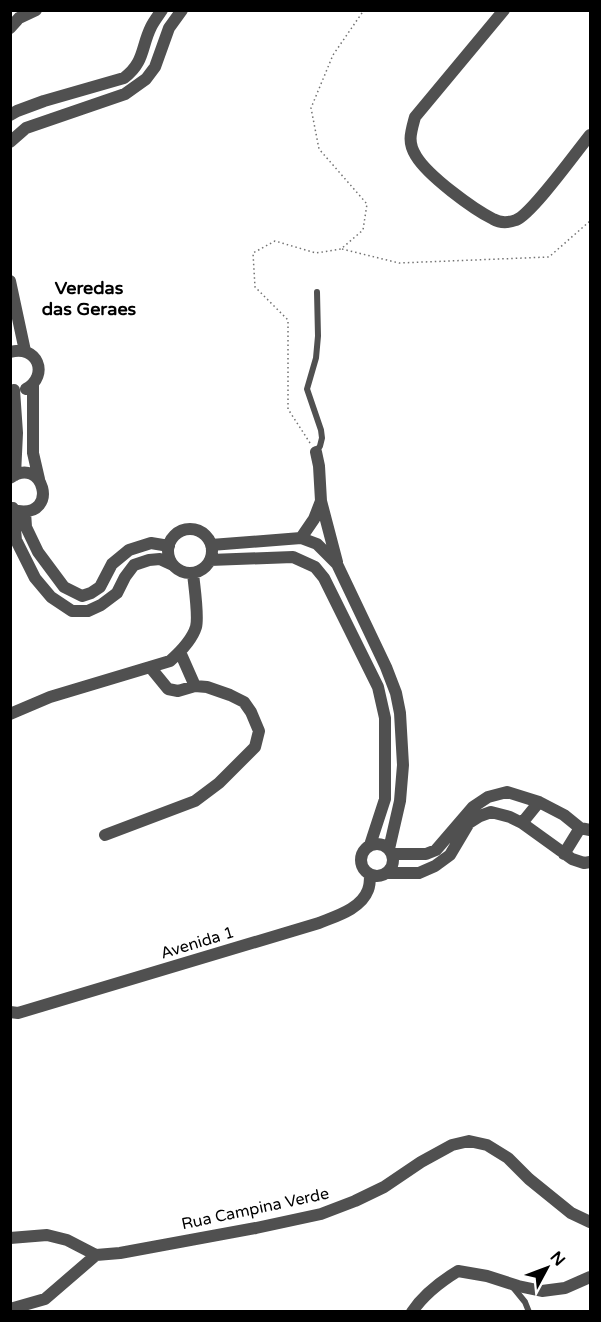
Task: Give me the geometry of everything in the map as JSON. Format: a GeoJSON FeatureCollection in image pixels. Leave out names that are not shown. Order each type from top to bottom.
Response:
{"type":"FeatureCollection","features":[{"type":"Feature","properties":{"kind":"street"},"geometry":{"type":"LineString","coordinates":[[10,28],[19,18],[36,10]]}},
{"type":"Feature","properties":{"kind":"street"},"geometry":{"type":"LineString","coordinates":[[10,115],[44,101],[124,78],[133,71],[142,55],[150,28],[162,10]]}},
{"type":"Feature","properties":{"kind":"street"},"geometry":{"type":"LineString","coordinates":[[10,142],[26,128],[125,94],[146,79],[155,68],[169,28],[182,10]]}},
{"type":"Feature","properties":{"kind":"street"},"geometry":{"type":"LineString","coordinates":[[504,10],[415,117],[410,140],[415,155],[425,168],[454,194],[495,220],[506,222],[518,220],[531,208],[591,135]]}},
{"type":"Feature","properties":{"kind":"street"},"geometry":{"type":"LineString","coordinates":[[10,281],[26,351]]}},
{"type":"Feature","properties":{"kind":"street"},"geometry":{"type":"LineString","coordinates":[[10,352],[26,351],[32,355],[39,366],[37,380],[33,385],[27,389],[12,389],[16,433],[13,477]]}},
{"type":"Feature","properties":{"kind":"street"},"geometry":{"type":"LineString","coordinates":[[16,509],[37,508],[44,497],[33,453],[33,385]]}},
{"type":"Feature","properties":{"kind":"street"},"geometry":{"type":"LineString","coordinates":[[316,452],[321,501],[337,564],[386,667],[396,693],[400,713],[403,765],[400,801],[391,851],[392,864],[386,873]]}},
{"type":"Feature","properties":{"kind":"street"},"geometry":{"type":"LineString","coordinates":[[13,477],[21,473],[28,473],[39,479]]}},
{"type":"Feature","properties":{"kind":"street"},"geometry":{"type":"LineString","coordinates":[[301,538],[314,519],[321,501]]}},
{"type":"Feature","properties":{"kind":"street"},"geometry":{"type":"LineString","coordinates":[[16,509],[38,552],[64,587],[82,596],[100,587],[112,564],[129,550],[151,543],[169,546]]}},
{"type":"Feature","properties":{"kind":"street"},"geometry":{"type":"LineString","coordinates":[[16,509],[16,540],[34,578],[51,597],[72,611],[88,611],[101,605],[117,593],[134,565],[149,560],[160,559],[186,573],[200,571],[210,560],[212,552],[207,538],[196,530],[176,534],[168,553],[173,565]]}},
{"type":"Feature","properties":{"kind":"street"},"geometry":{"type":"LineString","coordinates":[[211,545],[301,538],[317,544],[337,564]]}},
{"type":"Feature","properties":{"kind":"street"},"geometry":{"type":"LineString","coordinates":[[210,560],[293,557],[315,567],[324,578],[378,687],[385,718],[385,799],[370,845]]}},
{"type":"Feature","properties":{"kind":"street"},"geometry":{"type":"LineString","coordinates":[[10,714],[50,697],[170,661],[183,649],[197,626],[193,573]]}},
{"type":"Feature","properties":{"kind":"street"},"geometry":{"type":"LineString","coordinates":[[180,652],[195,686]]}},
{"type":"Feature","properties":{"kind":"street"},"geometry":{"type":"LineString","coordinates":[[105,835],[195,801],[219,783],[255,747],[259,731],[244,702],[207,687],[195,686],[178,691],[168,688],[150,667]]}},
{"type":"Feature","properties":{"kind":"street"},"geometry":{"type":"LineString","coordinates":[[564,854],[585,829],[564,814],[539,802],[507,792],[488,797],[473,807],[436,850],[426,854],[391,851],[380,844],[370,845],[362,851],[360,862],[370,875],[419,873],[435,866],[450,855],[469,824],[491,812],[522,823],[564,854],[572,859],[584,863],[591,862]]}},
{"type":"Feature","properties":{"kind":"street"},"geometry":{"type":"LineString","coordinates":[[522,823],[539,802]]}},
{"type":"Feature","properties":{"kind":"street","name":"Avenida 1"},"geometry":{"type":"LineString","coordinates":[[10,1012],[18,1013],[319,923],[349,910],[361,900],[368,890],[370,875]]}},
{"type":"Feature","properties":{"kind":"street","name":"Rua Campina Verde"},"geometry":{"type":"LineString","coordinates":[[96,1255],[132,1251],[321,1214],[384,1187],[421,1161],[452,1145],[470,1141],[487,1145],[508,1158],[529,1179],[571,1213],[591,1222]]}},
{"type":"Feature","properties":{"kind":"street"},"geometry":{"type":"LineString","coordinates":[[10,1238],[47,1235],[67,1240],[96,1255],[45,1299],[10,1309]]}},
{"type":"Feature","properties":{"kind":"street"},"geometry":{"type":"LineString","coordinates":[[412,1311],[440,1281],[458,1271],[487,1276],[542,1291],[565,1288],[591,1277]]}},
{"type":"Feature","properties":{"kind":"lane"},"geometry":{"type":"LineString","coordinates":[[316,452],[322,438],[321,430],[307,390],[316,358],[317,292]]}},
{"type":"Feature","properties":{"kind":"lane"},"geometry":{"type":"LineString","coordinates":[[510,1283],[529,1311]]}},
{"type":"Feature","properties":{"kind":"path"},"geometry":{"type":"LineString","coordinates":[[341,249],[363,230],[367,204],[319,149],[311,108],[333,55],[364,10]]}},
{"type":"Feature","properties":{"kind":"path"},"geometry":{"type":"LineString","coordinates":[[316,452],[288,409],[288,320],[255,287],[253,254],[275,241],[316,253],[341,249],[399,263],[549,257],[591,221]]}},
{"type":"Feature","properties":{"kind":"district","name":"Veredas das Geraes"},"geometry":{"type":"Point","coordinates":[89,298]}}]}
